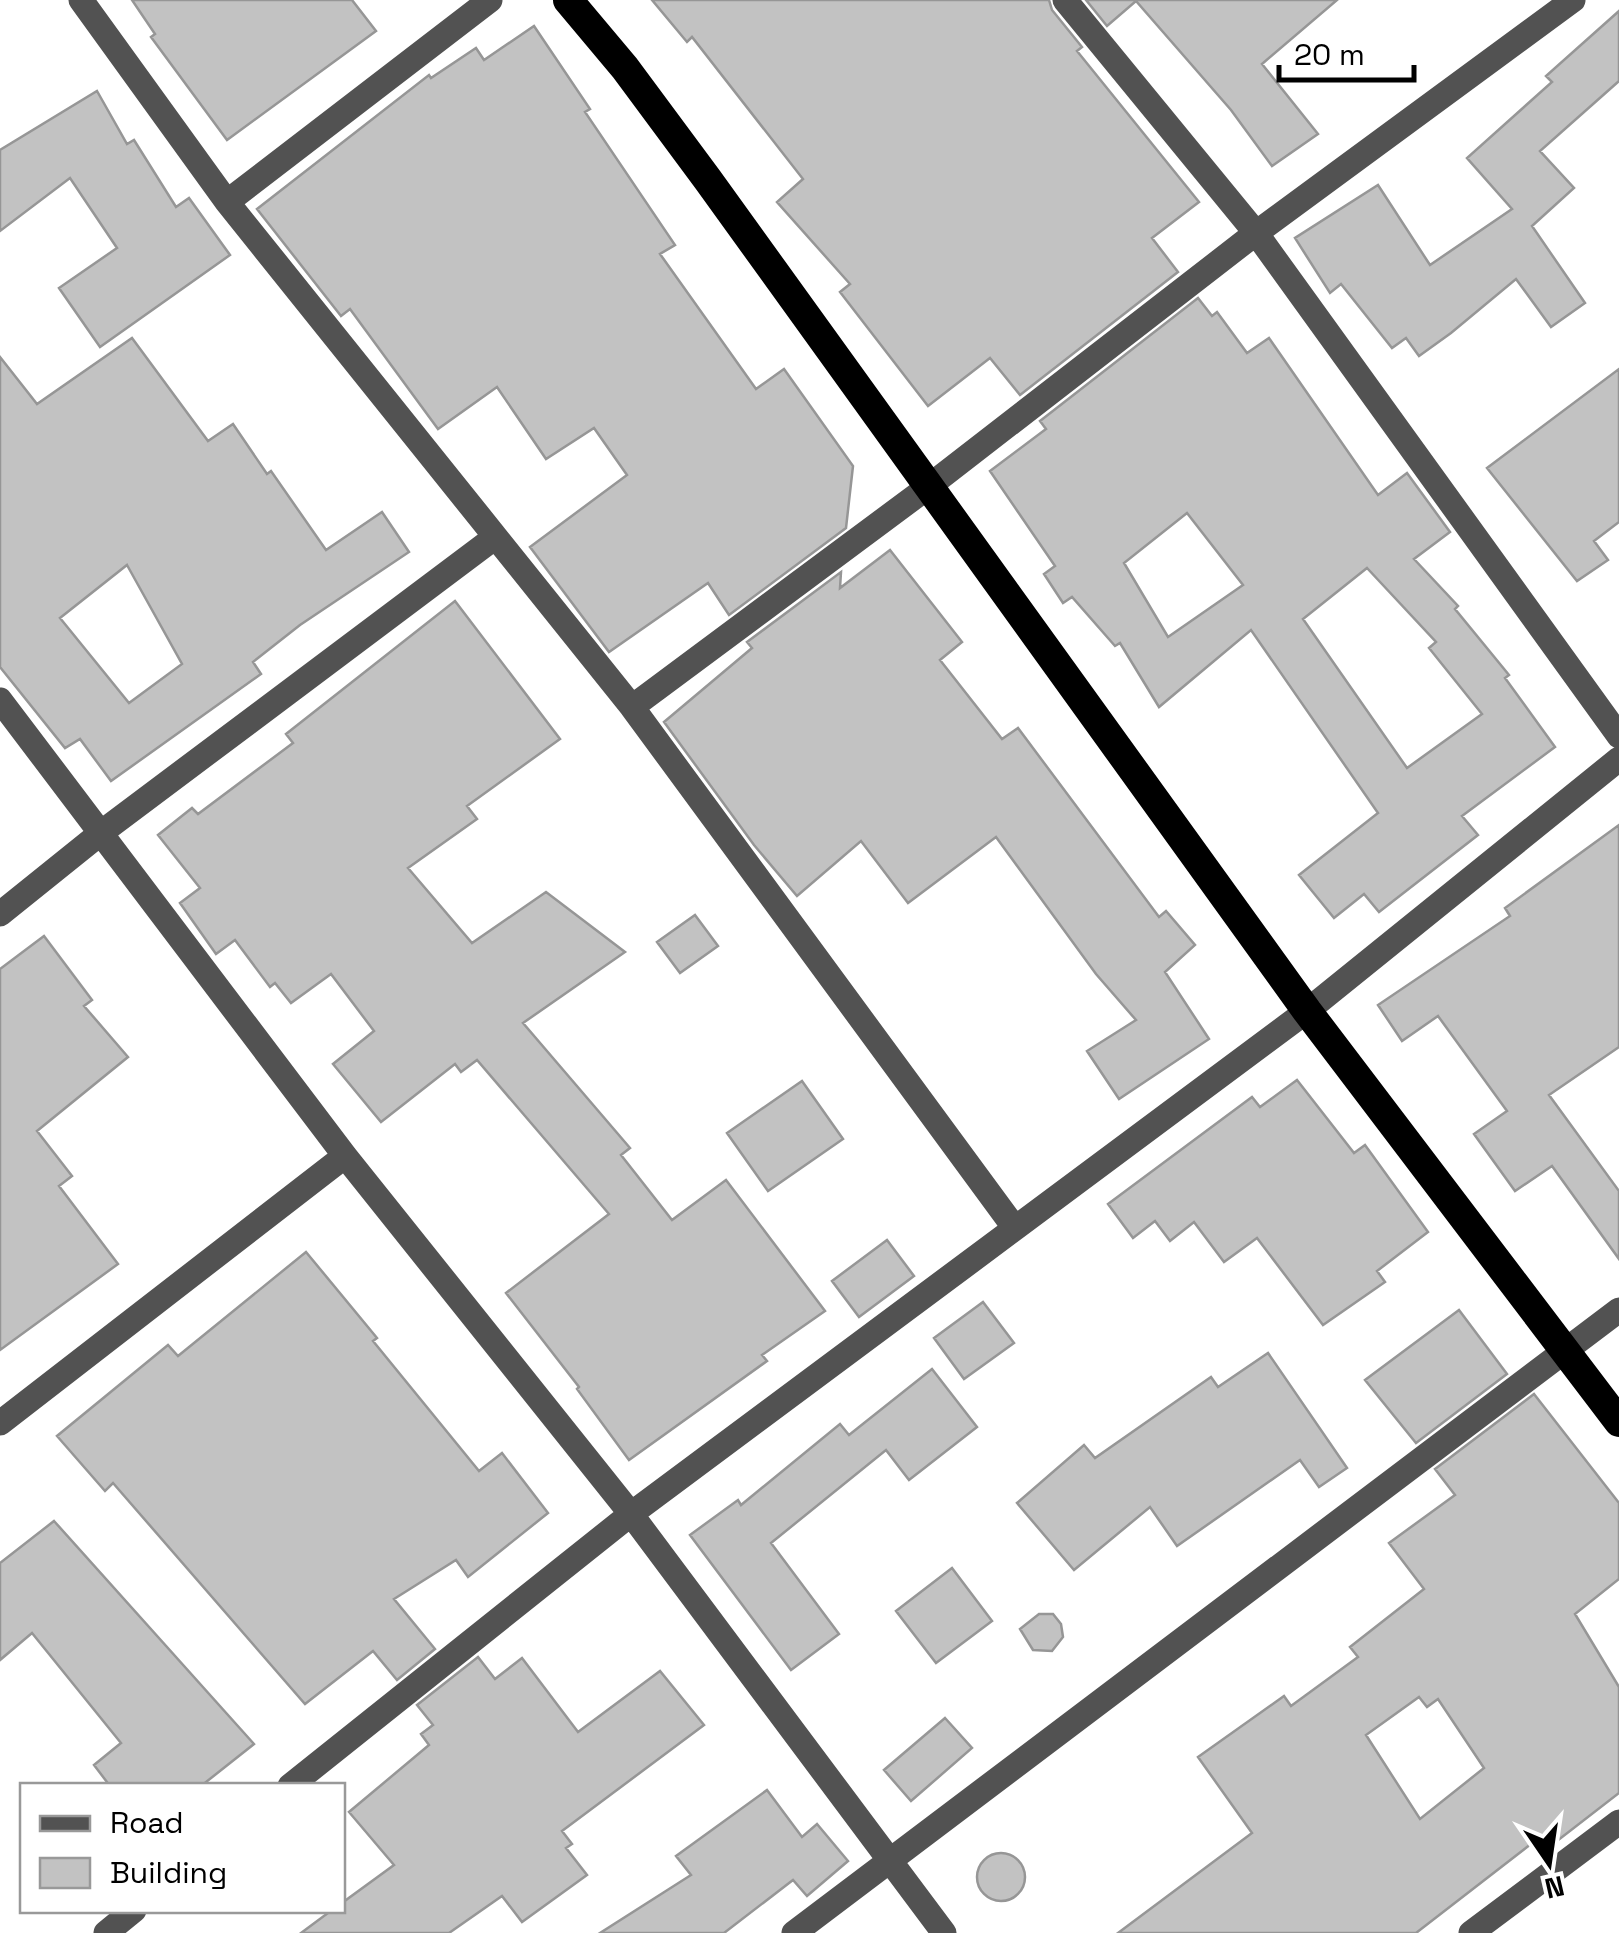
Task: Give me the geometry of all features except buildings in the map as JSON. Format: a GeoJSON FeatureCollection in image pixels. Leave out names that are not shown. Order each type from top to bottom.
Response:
{"type":"FeatureCollection","features":[{"type":"Feature","properties":{"kind":"highway"},"geometry":{"type":"LineString","coordinates":[[568,0],[625,68],[708,180],[1308,1012],[1619,1422]]}},
{"type":"Feature","properties":{"kind":"street"},"geometry":{"type":"LineString","coordinates":[[81,0],[227,202],[632,707],[1014,1227]]}},
{"type":"Feature","properties":{"kind":"street"},"geometry":{"type":"LineString","coordinates":[[227,202],[490,0]]}},
{"type":"Feature","properties":{"kind":"street"},"geometry":{"type":"LineString","coordinates":[[1065,0],[1256,232],[1619,736]]}},
{"type":"Feature","properties":{"kind":"street"},"geometry":{"type":"LineString","coordinates":[[632,707],[928,488],[1256,232],[1573,0]]}},
{"type":"Feature","properties":{"kind":"street"},"geometry":{"type":"LineString","coordinates":[[0,914],[102,832],[494,538]]}},
{"type":"Feature","properties":{"kind":"street"},"geometry":{"type":"LineString","coordinates":[[0,700],[346,1156],[631,1514],[944,1933]]}},
{"type":"Feature","properties":{"kind":"street"},"geometry":{"type":"LineString","coordinates":[[294,1783],[631,1514],[1308,1012],[1619,760]]}},
{"type":"Feature","properties":{"kind":"street"},"geometry":{"type":"LineString","coordinates":[[0,1423],[346,1156]]}},
{"type":"Feature","properties":{"kind":"street"},"geometry":{"type":"LineString","coordinates":[[794,1933],[1619,1310]]}},
{"type":"Feature","properties":{"kind":"street"},"geometry":{"type":"LineString","coordinates":[[1471,1933],[1619,1822]]}},
{"type":"Feature","properties":{"kind":"street"},"geometry":{"type":"LineString","coordinates":[[106,1933],[130,1913]]}}]}
